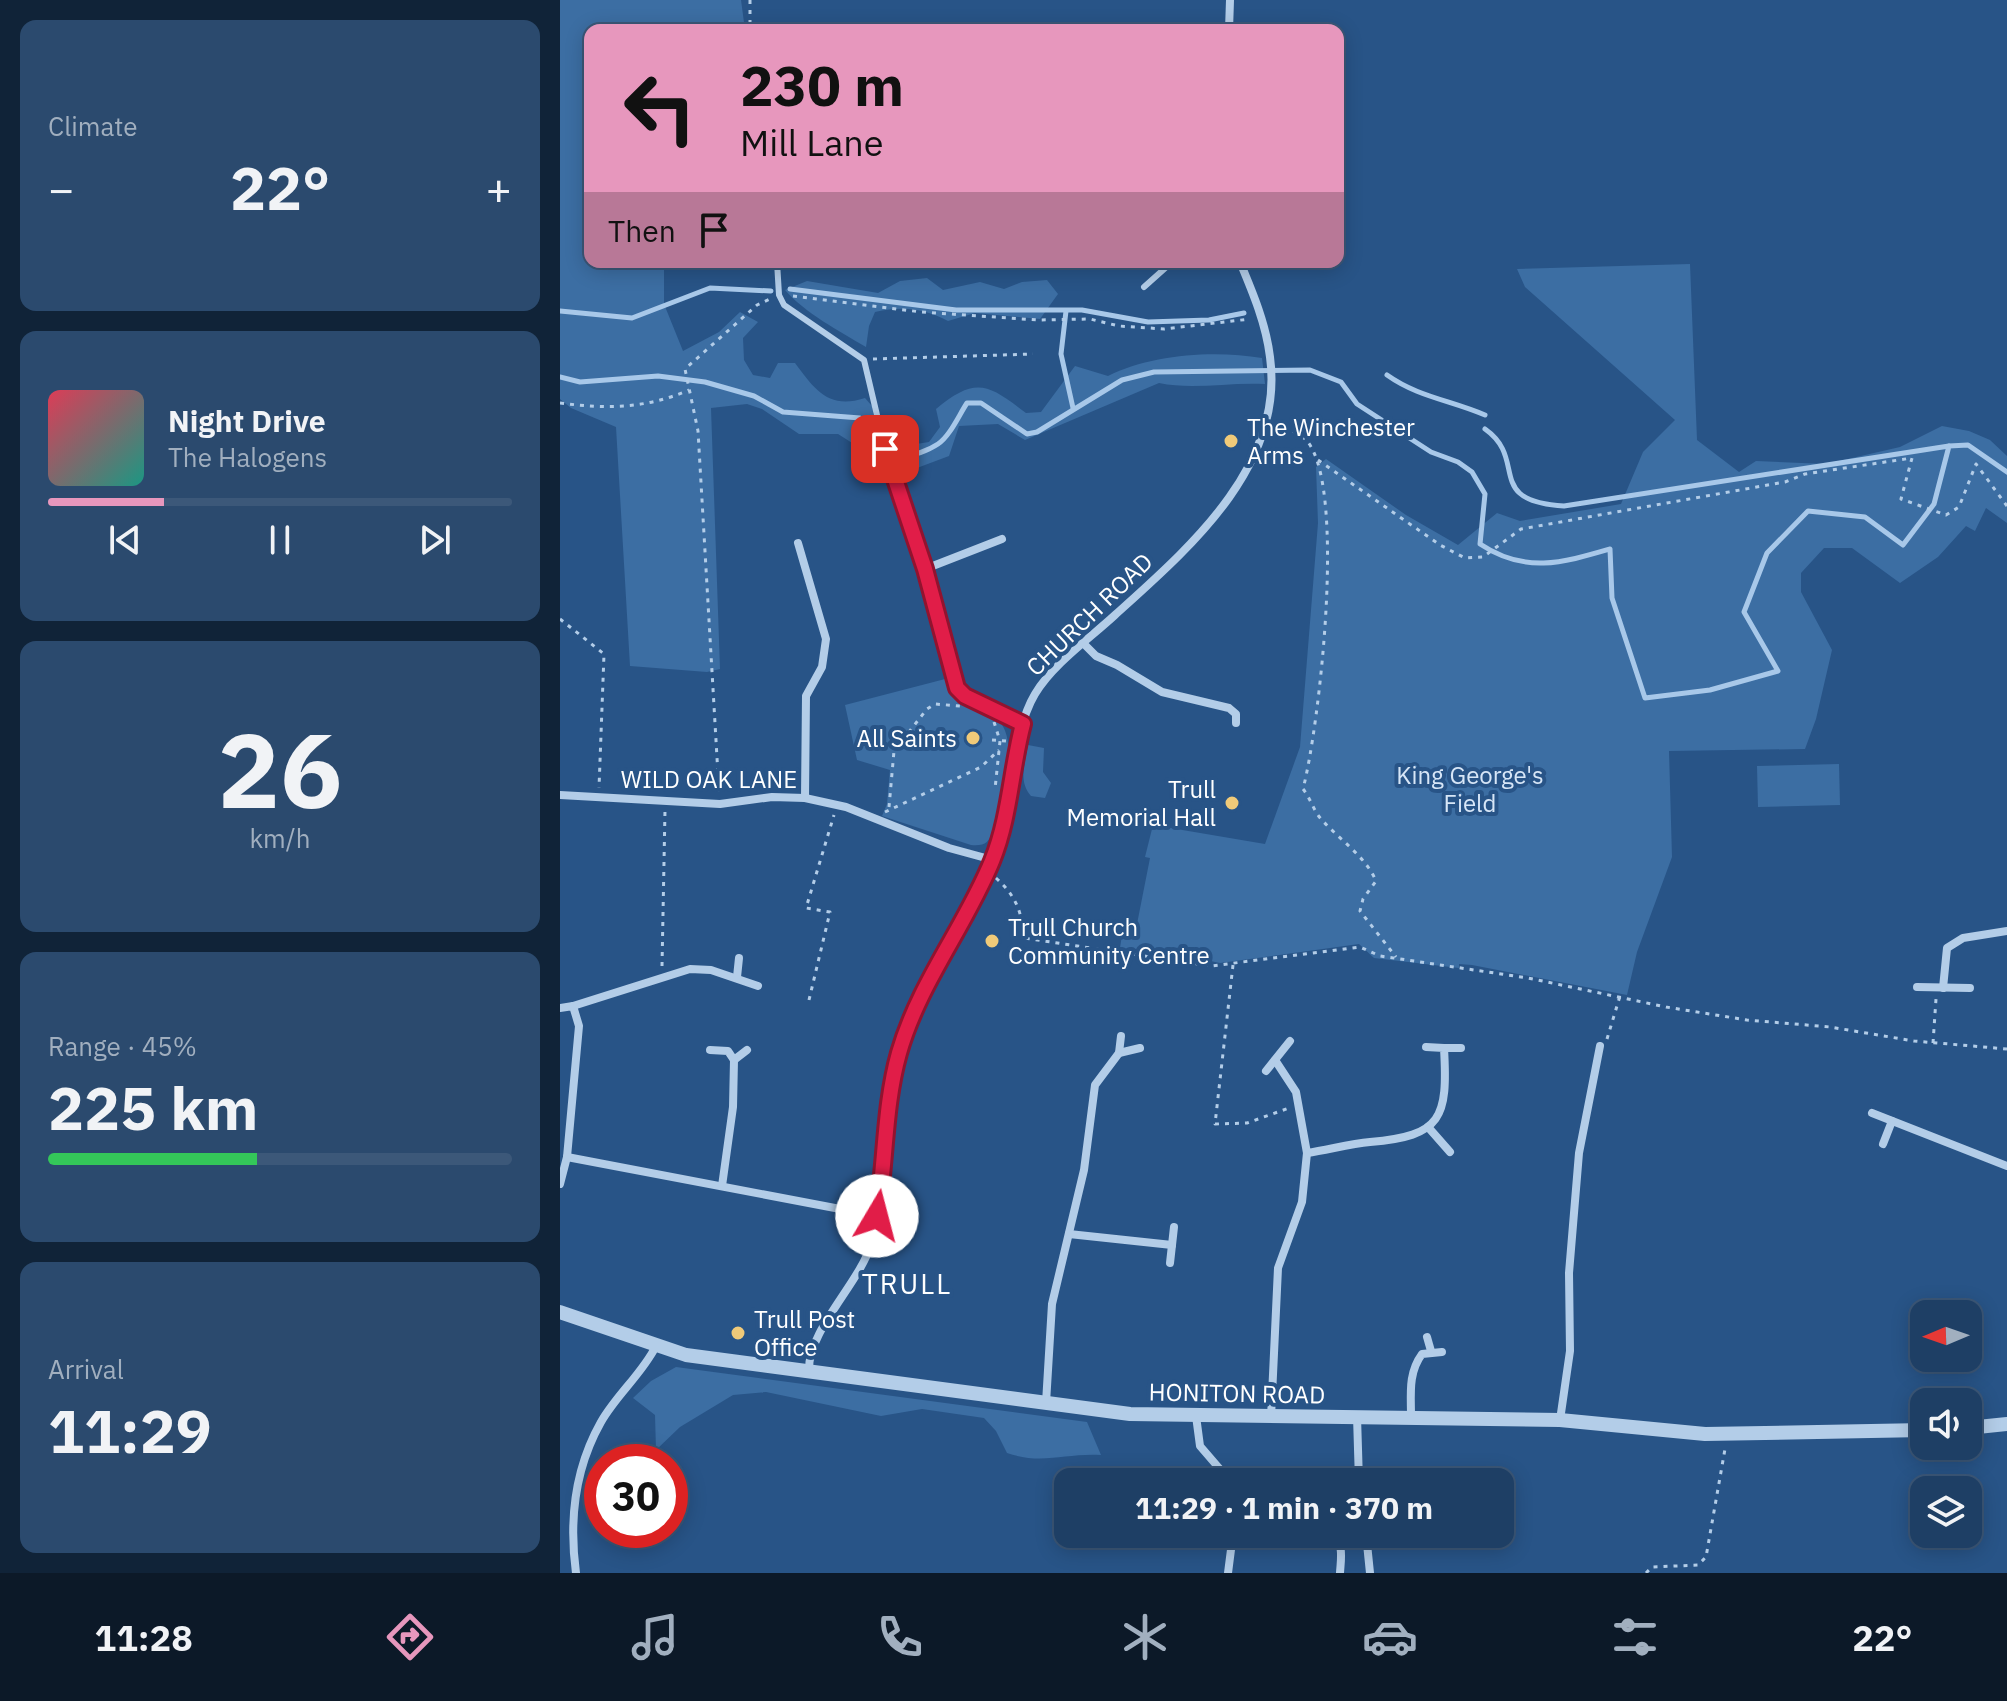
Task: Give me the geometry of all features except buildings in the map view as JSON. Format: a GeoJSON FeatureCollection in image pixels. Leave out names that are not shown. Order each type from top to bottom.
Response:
{"type":"FeatureCollection","features":[{"type":"Feature","properties":{"kind":"street"},"geometry":{"type":"LineString","coordinates":[[1229,24],[1230,0]]}},
{"type":"Feature","properties":{"kind":"street","name":"CHURCH ROAD"},"geometry":{"type":"LineString","coordinates":[[809,1370],[812,1352],[866,1262],[877,1216],[885,1122],[900,1051],[926,985],[993,860],[1010,800],[1023,724],[1034,695],[1159,575],[1214,516],[1240,482],[1267,424],[1271,360],[1261,319],[1242,268]]}},
{"type":"Feature","properties":{"kind":"street"},"geometry":{"type":"LineString","coordinates":[[885,449],[925,569],[957,688],[965,696],[1023,724]]}},
{"type":"Feature","properties":{"kind":"street"},"geometry":{"type":"LineString","coordinates":[[925,569],[1002,539]]}},
{"type":"Feature","properties":{"kind":"street"},"geometry":{"type":"LineString","coordinates":[[798,543],[826,639],[822,667],[806,696],[805,798]]}},
{"type":"Feature","properties":{"kind":"street"},"geometry":{"type":"LineString","coordinates":[[1084,644],[1096,656],[1162,692],[1229,708],[1236,714],[1236,723]]}},
{"type":"Feature","properties":{"kind":"street","name":"WILD OAK LANE"},"geometry":{"type":"LineString","coordinates":[[560,795],[720,804],[772,797],[805,798],[837,805],[949,848],[993,860]]}},
{"type":"Feature","properties":{"kind":"street"},"geometry":{"type":"LineString","coordinates":[[1940,988],[1947,948],[1955,941],[2007,931]]}},
{"type":"Feature","properties":{"kind":"street"},"geometry":{"type":"LineString","coordinates":[[737,977],[739,958]]}},
{"type":"Feature","properties":{"kind":"street"},"geometry":{"type":"LineString","coordinates":[[560,1008],[662,980],[690,969],[702,968],[758,986]]}},
{"type":"Feature","properties":{"kind":"street"},"geometry":{"type":"LineString","coordinates":[[1917,987],[1970,988]]}},
{"type":"Feature","properties":{"kind":"street"},"geometry":{"type":"LineString","coordinates":[[560,1184],[567,1157],[579,1053],[579,1026],[573,1006]]}},
{"type":"Feature","properties":{"kind":"street"},"geometry":{"type":"LineString","coordinates":[[1046,1404],[1052,1304],[1084,1170],[1095,1085],[1119,1053],[1121,1036]]}},
{"type":"Feature","properties":{"kind":"street"},"geometry":{"type":"LineString","coordinates":[[1266,1071],[1290,1041]]}},
{"type":"Feature","properties":{"kind":"street"},"geometry":{"type":"LineString","coordinates":[[1560,1420],[1570,1351],[1569,1273],[1576,1180],[1600,1046]]}},
{"type":"Feature","properties":{"kind":"street"},"geometry":{"type":"LineString","coordinates":[[1426,1047],[1461,1048]]}},
{"type":"Feature","properties":{"kind":"street"},"geometry":{"type":"LineString","coordinates":[[1119,1053],[1140,1048]]}},
{"type":"Feature","properties":{"kind":"street"},"geometry":{"type":"LineString","coordinates":[[1307,1153],[1399,1141],[1428,1127],[1442,1107],[1444,1048]]}},
{"type":"Feature","properties":{"kind":"street"},"geometry":{"type":"LineString","coordinates":[[710,1050],[728,1051],[734,1060],[733,1107],[722,1186]]}},
{"type":"Feature","properties":{"kind":"street"},"geometry":{"type":"LineString","coordinates":[[734,1060],[747,1050]]}},
{"type":"Feature","properties":{"kind":"street"},"geometry":{"type":"LineString","coordinates":[[1271,1417],[1278,1268],[1302,1202],[1307,1153],[1300,1104],[1275,1060]]}},
{"type":"Feature","properties":{"kind":"street"},"geometry":{"type":"LineString","coordinates":[[1872,1113],[2007,1166]]}},
{"type":"Feature","properties":{"kind":"street"},"geometry":{"type":"LineString","coordinates":[[1883,1144],[1892,1121]]}},
{"type":"Feature","properties":{"kind":"street"},"geometry":{"type":"LineString","coordinates":[[1428,1127],[1450,1152]]}},
{"type":"Feature","properties":{"kind":"street"},"geometry":{"type":"LineString","coordinates":[[567,1157],[877,1216]]}},
{"type":"Feature","properties":{"kind":"street"},"geometry":{"type":"LineString","coordinates":[[1170,1263],[1174,1227]]}},
{"type":"Feature","properties":{"kind":"street"},"geometry":{"type":"LineString","coordinates":[[1069,1234],[1172,1245]]}},
{"type":"Feature","properties":{"kind":"street","name":"HONITON ROAD"},"geometry":{"type":"LineString","coordinates":[[560,1312],[656,1346],[722,1362],[809,1370],[1046,1404],[1196,1416],[1357,1415],[1560,1420],[1727,1434],[1910,1430]]}},
{"type":"Feature","properties":{"kind":"street"},"geometry":{"type":"LineString","coordinates":[[1427,1337],[1431,1351]]}},
{"type":"Feature","properties":{"kind":"street"},"geometry":{"type":"LineString","coordinates":[[576,1573],[573,1524],[580,1476],[601,1422],[644,1368],[656,1346]]}},
{"type":"Feature","properties":{"kind":"street"},"geometry":{"type":"LineString","coordinates":[[1411,1416],[1411,1376],[1422,1354],[1442,1352]]}},
{"type":"Feature","properties":{"kind":"street"},"geometry":{"type":"LineString","coordinates":[[1357,1415],[1359,1468]]}},
{"type":"Feature","properties":{"kind":"street"},"geometry":{"type":"LineString","coordinates":[[1196,1416],[1200,1446],[1219,1468]]}},
{"type":"Feature","properties":{"kind":"street"},"geometry":{"type":"LineString","coordinates":[[1982,1427],[2007,1424]]}},
{"type":"Feature","properties":{"kind":"street"},"geometry":{"type":"LineString","coordinates":[[1228,1573],[1231,1548]]}},
{"type":"Feature","properties":{"kind":"street"},"geometry":{"type":"LineString","coordinates":[[1340,1548],[1340,1573]]}},
{"type":"Feature","properties":{"kind":"street"},"geometry":{"type":"LineString","coordinates":[[1367,1548],[1370,1573]]}},
{"type":"Feature","properties":{"kind":"lane"},"geometry":{"type":"LineString","coordinates":[[777,268],[779,295],[784,305],[864,360],[885,449]]}},
{"type":"Feature","properties":{"kind":"lane"},"geometry":{"type":"LineString","coordinates":[[1144,287],[1165,268]]}},
{"type":"Feature","properties":{"kind":"path"},"geometry":{"type":"LineString","coordinates":[[750,0],[750,24]]}},
{"type":"Feature","properties":{"kind":"path"},"geometry":{"type":"LineString","coordinates":[[720,804],[698,431],[685,369],[757,305],[779,295],[921,312],[1164,329],[1261,319]]}},
{"type":"Feature","properties":{"kind":"path"},"geometry":{"type":"LineString","coordinates":[[864,360],[894,356],[1033,354]]}},
{"type":"Feature","properties":{"kind":"path"},"geometry":{"type":"LineString","coordinates":[[560,403],[608,410],[670,398],[689,390]]}},
{"type":"Feature","properties":{"kind":"path"},"geometry":{"type":"LineString","coordinates":[[1267,424],[1290,430],[1306,440],[1319,463],[1327,598],[1314,748],[1303,789],[1315,803],[1319,817],[1371,869],[1376,881],[1363,899],[1360,911],[1397,958]]}},
{"type":"Feature","properties":{"kind":"path"},"geometry":{"type":"LineString","coordinates":[[1319,463],[1440,545],[1465,558],[1483,557],[1521,529],[1785,482],[1805,474],[1912,458],[1901,499],[1946,515],[1959,507],[1976,464],[2007,506]]}},
{"type":"Feature","properties":{"kind":"path"},"geometry":{"type":"LineString","coordinates":[[560,619],[604,654],[598,799]]}},
{"type":"Feature","properties":{"kind":"path"},"geometry":{"type":"LineString","coordinates":[[880,822],[889,807],[894,751],[927,709],[935,704],[962,706]]}},
{"type":"Feature","properties":{"kind":"path"},"geometry":{"type":"LineString","coordinates":[[989,716],[996,724],[1000,741]]}},
{"type":"Feature","properties":{"kind":"path"},"geometry":{"type":"LineString","coordinates":[[889,807],[981,767],[999,750]]}},
{"type":"Feature","properties":{"kind":"path"},"geometry":{"type":"LineString","coordinates":[[662,980],[666,802]]}},
{"type":"Feature","properties":{"kind":"path"},"geometry":{"type":"LineString","coordinates":[[809,1000],[830,912],[806,908],[837,805]]}},
{"type":"Feature","properties":{"kind":"path"},"geometry":{"type":"LineString","coordinates":[[986,872],[999,880],[1016,899],[1022,915],[1024,938],[1211,966],[1360,947],[1397,958],[1498,972],[1747,1020],[2007,1049]]}},
{"type":"Feature","properties":{"kind":"path"},"geometry":{"type":"LineString","coordinates":[[1233,965],[1215,1124],[1247,1123],[1300,1104]]}},
{"type":"Feature","properties":{"kind":"path"},"geometry":{"type":"LineString","coordinates":[[1933,1043],[1940,988]]}},
{"type":"Feature","properties":{"kind":"path"},"geometry":{"type":"LineString","coordinates":[[1600,1046],[1607,1039],[1620,996]]}},
{"type":"Feature","properties":{"kind":"path"},"geometry":{"type":"LineString","coordinates":[[1646,1573],[1652,1567],[1698,1565],[1706,1557],[1714,1526],[1727,1434]]}},
{"type":"Feature","properties":{"kind":"green space"},"geometry":{"type":"Polygon","coordinates":[[[560,0],[741,0],[744,24],[584,24],[584,268],[664,268],[664,304],[683,351],[719,332],[740,312],[758,322],[743,338],[744,360],[753,375],[770,378],[778,363],[795,363],[816,389],[832,399],[852,401],[865,398],[872,406],[877,437],[890,444],[900,438],[910,445],[929,442],[940,427],[936,409],[972,388],[991,390],[1026,413],[1041,412],[1075,366],[1108,376],[1163,359],[1224,354],[1262,358],[1265,384],[1185,386],[1159,383],[1025,440],[998,424],[959,426],[949,456],[901,474],[838,434],[799,434],[762,409],[747,404],[711,408],[720,669],[707,672],[630,666],[616,427],[571,408],[560,399],[560,0]]]}},
{"type":"Feature","properties":{"kind":"green space","name":"King George's Field"},"geometry":{"type":"Polygon","coordinates":[[[1690,264],[1697,440],[1739,472],[1756,461],[1826,464],[1900,447],[1942,426],[1969,431],[1990,440],[2007,456],[2007,523],[1986,508],[1975,531],[1966,526],[1938,557],[1900,583],[1852,548],[1824,548],[1801,573],[1801,592],[1832,650],[1816,719],[1805,749],[1669,751],[1672,857],[1637,952],[1627,995],[1472,965],[1459,964],[1459,968],[1374,958],[1359,944],[1220,963],[1157,950],[1120,948],[1124,922],[1137,924],[1150,858],[1145,857],[1153,825],[1265,844],[1300,747],[1318,523],[1316,467],[1326,459],[1406,515],[1458,545],[1497,513],[1520,521],[1621,504],[1643,452],[1675,420],[1525,287],[1517,269],[1690,264]]]}},
{"type":"Feature","properties":{"kind":"green space"},"geometry":{"type":"Polygon","coordinates":[[[927,278],[943,290],[980,282],[1004,289],[1022,282],[1047,280],[1058,294],[1040,319],[975,313],[948,321],[913,309],[875,312],[866,347],[812,314],[785,290],[807,281],[878,293],[900,281],[927,278]]]}},
{"type":"Feature","properties":{"kind":"green space"},"geometry":{"type":"Polygon","coordinates":[[[949,678],[963,698],[998,719],[1006,732],[1009,747],[1005,781],[993,830],[988,841],[980,845],[971,845],[882,816],[887,804],[890,770],[857,760],[845,705],[949,678]]]}},
{"type":"Feature","properties":{"kind":"green space"},"geometry":{"type":"Polygon","coordinates":[[[1028,745],[1044,748],[1043,772],[1051,783],[1045,798],[1031,796],[1025,784],[1028,745]]]}},
{"type":"Feature","properties":{"kind":"green space"},"geometry":{"type":"Polygon","coordinates":[[[1839,764],[1840,805],[1758,807],[1757,766],[1839,764]]]}},
{"type":"Feature","properties":{"kind":"green space"},"geometry":{"type":"Polygon","coordinates":[[[676,1367],[1087,1422],[1101,1455],[1020,1456],[1007,1453],[996,1431],[984,1418],[922,1409],[881,1416],[766,1392],[733,1395],[680,1427],[662,1444],[656,1444],[655,1415],[633,1398],[651,1381],[676,1367]]]}},
{"type":"Feature","properties":{"kind":"waterway"},"geometry":{"type":"LineString","coordinates":[[560,311],[632,318],[710,288],[771,291]]}},
{"type":"Feature","properties":{"kind":"waterway"},"geometry":{"type":"LineString","coordinates":[[790,289],[956,310],[1082,310],[1148,322],[1209,320],[1244,313]]}},
{"type":"Feature","properties":{"kind":"waterway"},"geometry":{"type":"LineString","coordinates":[[1066,311],[1061,354],[1073,408]]}},
{"type":"Feature","properties":{"kind":"waterway"},"geometry":{"type":"LineString","coordinates":[[560,377],[580,382],[658,376],[705,382],[754,396],[783,412],[860,418],[863,444],[869,452],[887,459],[920,453],[938,444],[967,403],[981,403],[1027,434],[1037,432],[1122,380],[1154,372],[1310,370],[1341,382],[1357,404],[1431,452],[1458,462],[1472,472],[1485,494],[1480,544],[1513,559],[1544,563],[1610,549],[1612,598],[1645,698],[1710,690],[1778,671],[1744,612],[1767,553],[1808,511],[1865,517],[1903,545],[1934,504],[1949,446],[1968,445],[2007,472]]}},
{"type":"Feature","properties":{"kind":"waterway"},"geometry":{"type":"LineString","coordinates":[[1387,375],[1422,393],[1485,415]]}},
{"type":"Feature","properties":{"kind":"waterway"},"geometry":{"type":"LineString","coordinates":[[1485,429],[1505,453],[1515,488],[1539,503],[1564,506],[1949,446]]}},
{"type":"Feature","properties":{"kind":"place","name":"The Winchester Arms"},"geometry":{"type":"Point","coordinates":[1231,441]}},
{"type":"Feature","properties":{"kind":"place","name":"All Saints"},"geometry":{"type":"Point","coordinates":[973,738]}},
{"type":"Feature","properties":{"kind":"place","name":"Trull Memorial Hall"},"geometry":{"type":"Point","coordinates":[1232,803]}},
{"type":"Feature","properties":{"kind":"place","name":"Trull Church Community Centre"},"geometry":{"type":"Point","coordinates":[992,941]}},
{"type":"Feature","properties":{"kind":"place","name":"Trull Post Office"},"geometry":{"type":"Point","coordinates":[738,1333]}},
{"type":"Feature","properties":{"kind":"district","name":"TRULL"},"geometry":{"type":"Point","coordinates":[907,1283]}},
{"type":"Feature","properties":{"kind":"route"},"geometry":{"type":"LineString","coordinates":[[877,1216],[885,1122],[900,1051],[926,985],[993,860],[1010,800],[1023,724],[965,696],[957,688],[925,569],[885,449]]}}]}
